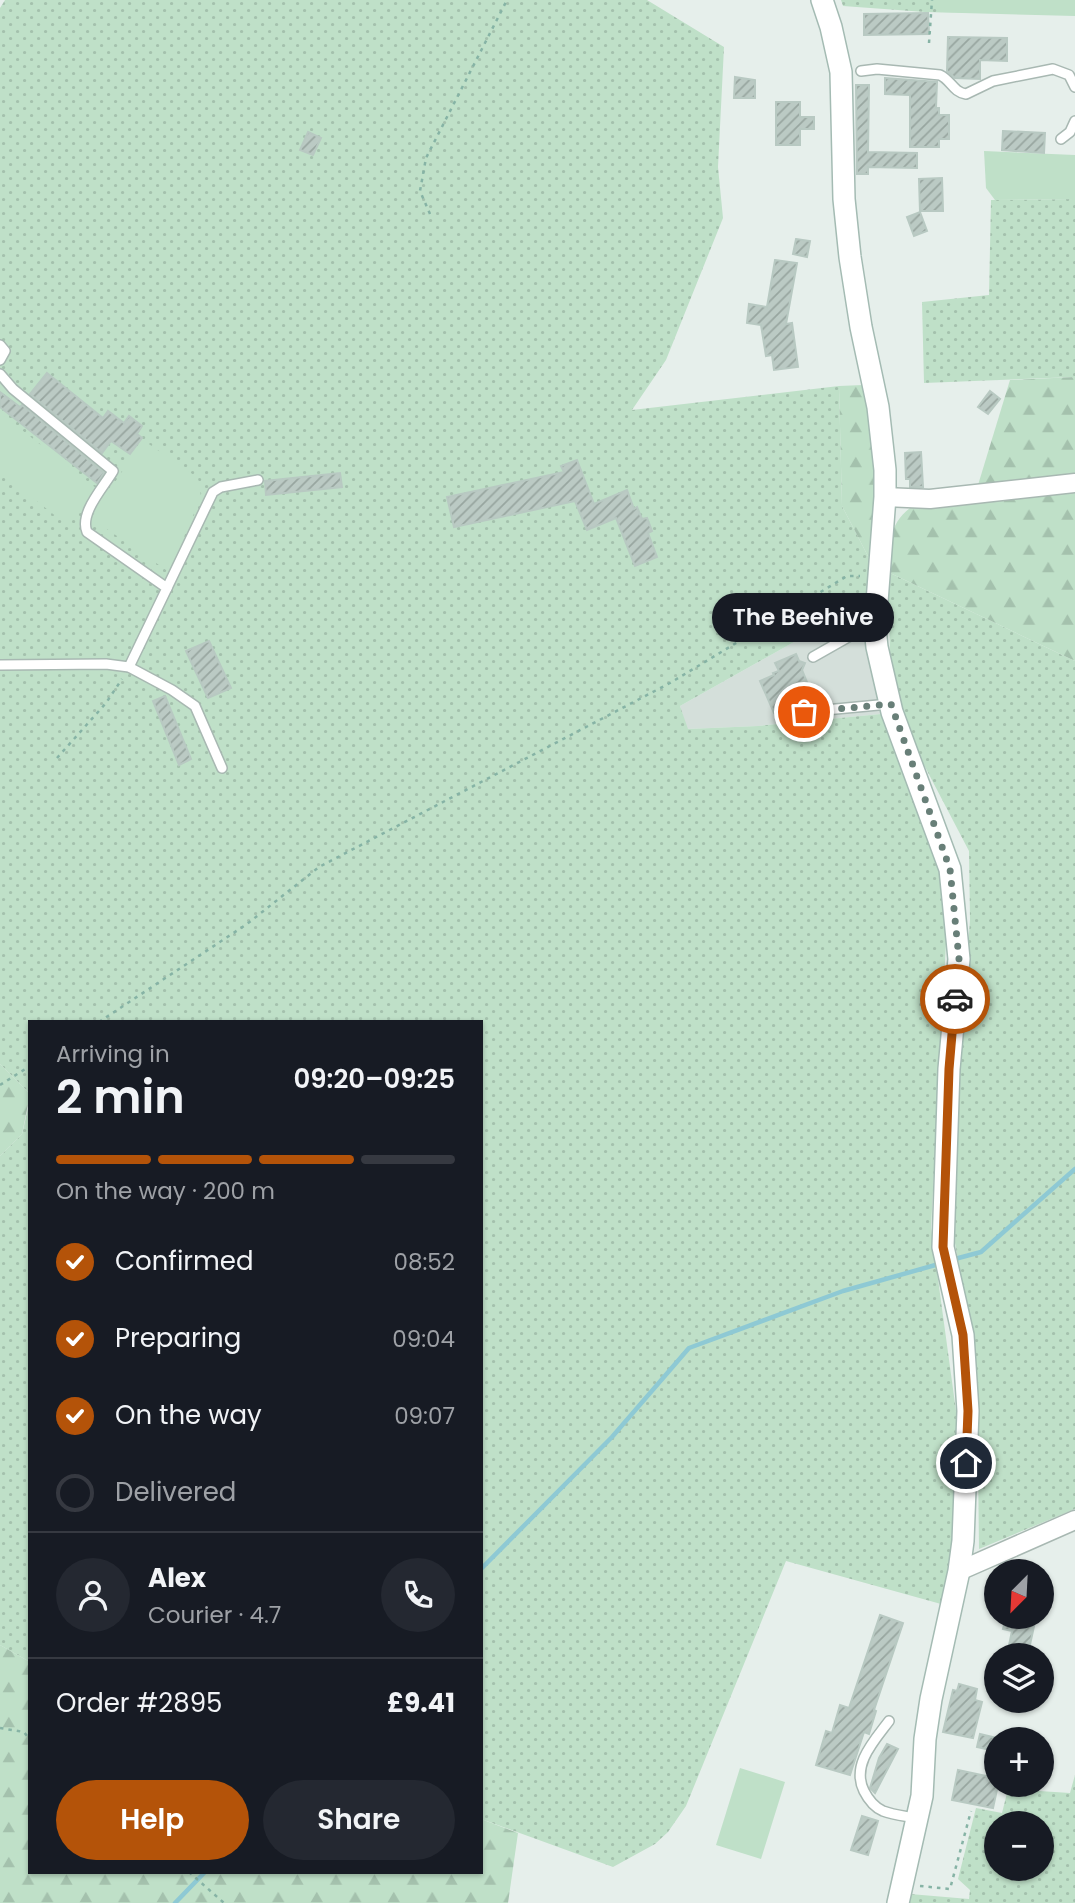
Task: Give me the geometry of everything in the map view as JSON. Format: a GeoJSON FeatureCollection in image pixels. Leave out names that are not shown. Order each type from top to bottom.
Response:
{"type":"FeatureCollection","features":[{"type":"Feature","properties":{"kind":"street"},"geometry":{"type":"LineString","coordinates":[[822,0],[841,72],[844,199],[861,327],[878,407],[886,497],[875,628],[877,647],[891,704],[950,869],[959,959],[949,1069],[943,1247],[963,1335],[968,1411],[963,1541],[925,1739],[922,1796],[901,1894]]}},
{"type":"Feature","properties":{"kind":"street"},"geometry":{"type":"LineString","coordinates":[[886,497],[930,499],[1075,483]]}},
{"type":"Feature","properties":{"kind":"street"},"geometry":{"type":"LineString","coordinates":[[959,1571],[1075,1520]]}},
{"type":"Feature","properties":{"kind":"lane"},"geometry":{"type":"LineString","coordinates":[[861,71],[877,69],[940,75],[948,79],[955,90],[966,94],[993,81],[1053,69],[1072,74],[1075,86]]}},
{"type":"Feature","properties":{"kind":"lane"},"geometry":{"type":"LineString","coordinates":[[1061,139],[1070,132],[1075,121]]}},
{"type":"Feature","properties":{"kind":"lane"},"geometry":{"type":"LineString","coordinates":[[0,345],[5,351],[0,360]]}},
{"type":"Feature","properties":{"kind":"lane"},"geometry":{"type":"LineString","coordinates":[[0,374],[13,389],[113,471],[85,517],[85,527],[167,588]]}},
{"type":"Feature","properties":{"kind":"lane"},"geometry":{"type":"LineString","coordinates":[[130,667],[213,492],[221,487],[258,480]]}},
{"type":"Feature","properties":{"kind":"lane"},"geometry":{"type":"LineString","coordinates":[[813,657],[850,636],[875,628]]}},
{"type":"Feature","properties":{"kind":"lane"},"geometry":{"type":"LineString","coordinates":[[0,665],[106,664],[130,667],[195,706],[222,768]]}},
{"type":"Feature","properties":{"kind":"lane"},"geometry":{"type":"LineString","coordinates":[[804,712],[891,704]]}},
{"type":"Feature","properties":{"kind":"lane"},"geometry":{"type":"LineString","coordinates":[[889,1721],[869,1749],[860,1769],[859,1781],[868,1799],[880,1810],[917,1818]]}},
{"type":"Feature","properties":{"kind":"path"},"geometry":{"type":"LineString","coordinates":[[430,214],[420,191],[426,158],[507,0]]}},
{"type":"Feature","properties":{"kind":"path"},"geometry":{"type":"LineString","coordinates":[[929,43],[932,0]]}},
{"type":"Feature","properties":{"kind":"path"},"geometry":{"type":"LineString","coordinates":[[102,1020],[247,924],[319,867],[670,683],[847,576],[879,576]]}},
{"type":"Feature","properties":{"kind":"path"},"geometry":{"type":"LineString","coordinates":[[57,758],[106,703],[130,667]]}},
{"type":"Feature","properties":{"kind":"path"},"geometry":{"type":"LineString","coordinates":[[0,1085],[28,1067]]}},
{"type":"Feature","properties":{"kind":"path"},"geometry":{"type":"LineString","coordinates":[[0,1728],[24,1732],[28,1737]]}},
{"type":"Feature","properties":{"kind":"path"},"geometry":{"type":"LineString","coordinates":[[901,1894],[950,1889],[971,1811]]}},
{"type":"Feature","properties":{"kind":"path"},"geometry":{"type":"LineString","coordinates":[[190,1874],[224,1903]]}},
{"type":"Feature","properties":{"kind":"shaded area"},"geometry":{"type":"Polygon","coordinates":[[[867,601],[870,654],[881,714],[758,726],[687,729],[680,706],[867,601]]]}},
{"type":"Feature","properties":{"kind":"green space"},"geometry":{"type":"Polygon","coordinates":[[[5,0],[647,0],[724,47],[718,167],[723,218],[666,360],[632,410],[839,386],[842,506],[871,562],[867,601],[680,706],[688,729],[758,726],[881,714],[918,802],[941,874],[946,943],[931,1228],[960,1440],[954,1550],[941,1604],[786,1561],[686,1806],[668,1832],[655,1844],[613,1867],[483,1820],[483,1020],[28,1020],[28,1092],[0,1064],[0,8],[5,0]]]}},
{"type":"Feature","properties":{"kind":"green space"},"geometry":{"type":"Polygon","coordinates":[[[841,0],[1075,0],[1075,16],[925,12],[843,6],[841,0]]]}},
{"type":"Feature","properties":{"kind":"green space"},"geometry":{"type":"Polygon","coordinates":[[[939,0],[1075,0],[1075,14],[939,12],[939,0]]]}},
{"type":"Feature","properties":{"kind":"green space"},"geometry":{"type":"Polygon","coordinates":[[[984,151],[1075,155],[1075,199],[995,200],[986,188],[984,151]]]}},
{"type":"Feature","properties":{"kind":"green space"},"geometry":{"type":"Polygon","coordinates":[[[1075,199],[1075,377],[924,383],[922,302],[989,295],[991,200],[1075,199]]]}},
{"type":"Feature","properties":{"kind":"green space"},"geometry":{"type":"Polygon","coordinates":[[[1075,377],[1075,473],[978,485],[1010,380],[1075,377]]]}},
{"type":"Feature","properties":{"kind":"green space"},"geometry":{"type":"Polygon","coordinates":[[[863,385],[875,446],[878,489],[871,562],[842,506],[839,386],[863,385]]]}},
{"type":"Feature","properties":{"kind":"green space"},"geometry":{"type":"Polygon","coordinates":[[[0,413],[96,488],[67,525],[0,472],[0,413]]]}},
{"type":"Feature","properties":{"kind":"green space"},"geometry":{"type":"Polygon","coordinates":[[[143,440],[198,478],[201,497],[169,572],[91,518],[143,440]]]}},
{"type":"Feature","properties":{"kind":"green space"},"geometry":{"type":"Polygon","coordinates":[[[1075,491],[1075,661],[888,572],[891,537],[897,522],[910,508],[1075,491]]]}},
{"type":"Feature","properties":{"kind":"green space"},"geometry":{"type":"Polygon","coordinates":[[[888,572],[1075,661],[1075,1509],[979,1549],[977,1370],[955,1243],[958,1083],[970,920],[969,851],[901,721],[890,656],[888,572]]]}},
{"type":"Feature","properties":{"kind":"green space"},"geometry":{"type":"Polygon","coordinates":[[[0,1064],[28,1092],[28,1104],[22,1134],[0,1156],[0,1064]]]}},
{"type":"Feature","properties":{"kind":"green space"},"geometry":{"type":"Polygon","coordinates":[[[28,1108],[28,1661],[0,1645],[0,1156],[22,1134],[28,1108]]]}},
{"type":"Feature","properties":{"kind":"green space"},"geometry":{"type":"Polygon","coordinates":[[[0,1645],[28,1661],[28,1874],[483,1874],[483,1820],[518,1833],[508,1903],[0,1903],[0,1645]]]}},
{"type":"Feature","properties":{"kind":"green space"},"geometry":{"type":"Polygon","coordinates":[[[740,1768],[785,1782],[761,1859],[716,1845],[740,1768]]]}},
{"type":"Feature","properties":{"kind":"green space"},"geometry":{"type":"Polygon","coordinates":[[[1075,1775],[1075,1903],[908,1903],[910,1894],[969,1899],[970,1890],[958,1879],[976,1808],[992,1811],[984,1811],[984,1881],[1054,1881],[1054,1811],[1002,1811],[1006,1797],[1054,1797],[1054,1792],[1070,1793],[1075,1775]]]}},
{"type":"Feature","properties":{"kind":"building"},"geometry":{"type":"Polygon","coordinates":[[[928,13],[929,34],[864,35],[864,14],[928,13]]]}},
{"type":"Feature","properties":{"kind":"building"},"geometry":{"type":"Polygon","coordinates":[[[948,37],[1007,38],[1007,61],[980,60],[980,79],[955,78],[947,71],[948,37]]]}},
{"type":"Feature","properties":{"kind":"building"},"geometry":{"type":"Polygon","coordinates":[[[735,77],[755,80],[755,98],[734,98],[735,77]]]}},
{"type":"Feature","properties":{"kind":"building"},"geometry":{"type":"Polygon","coordinates":[[[885,78],[937,82],[936,108],[939,108],[939,115],[949,115],[949,139],[939,139],[939,147],[910,147],[910,95],[885,94],[885,78]]]}},
{"type":"Feature","properties":{"kind":"building"},"geometry":{"type":"Polygon","coordinates":[[[856,85],[869,85],[868,152],[917,153],[917,168],[868,167],[868,174],[857,174],[856,85]]]}},
{"type":"Feature","properties":{"kind":"building"},"geometry":{"type":"Polygon","coordinates":[[[776,102],[800,102],[800,117],[814,117],[814,129],[800,129],[800,145],[776,145],[776,102]]]}},
{"type":"Feature","properties":{"kind":"building"},"geometry":{"type":"Polygon","coordinates":[[[1003,131],[1045,133],[1044,153],[1002,150],[1003,131]]]}},
{"type":"Feature","properties":{"kind":"building"},"geometry":{"type":"Polygon","coordinates":[[[308,132],[321,138],[313,155],[300,150],[308,132]]]}},
{"type":"Feature","properties":{"kind":"building"},"geometry":{"type":"Polygon","coordinates":[[[942,178],[943,211],[920,211],[919,179],[942,178]]]}},
{"type":"Feature","properties":{"kind":"building"},"geometry":{"type":"Polygon","coordinates":[[[920,212],[927,231],[914,236],[907,217],[920,212]]]}},
{"type":"Feature","properties":{"kind":"building"},"geometry":{"type":"Polygon","coordinates":[[[796,239],[810,241],[807,257],[793,254],[796,239]]]}},
{"type":"Feature","properties":{"kind":"building"},"geometry":{"type":"Polygon","coordinates":[[[775,260],[797,263],[786,324],[792,323],[798,367],[774,370],[772,355],[766,356],[761,325],[747,323],[749,304],[767,307],[775,260]]]}},
{"type":"Feature","properties":{"kind":"building"},"geometry":{"type":"Polygon","coordinates":[[[47,373],[103,418],[108,411],[124,423],[129,416],[142,426],[137,434],[142,438],[130,454],[111,441],[102,453],[30,394],[47,373]]]}},
{"type":"Feature","properties":{"kind":"building"},"geometry":{"type":"Polygon","coordinates":[[[990,391],[1000,399],[988,414],[978,407],[990,391]]]}},
{"type":"Feature","properties":{"kind":"building"},"geometry":{"type":"Polygon","coordinates":[[[0,392],[20,407],[22,405],[104,473],[97,483],[0,407],[0,392]]]}},
{"type":"Feature","properties":{"kind":"building"},"geometry":{"type":"Polygon","coordinates":[[[921,452],[923,487],[910,487],[910,479],[906,479],[905,453],[921,452]]]}},
{"type":"Feature","properties":{"kind":"building"},"geometry":{"type":"Polygon","coordinates":[[[577,460],[594,504],[627,490],[634,509],[637,507],[642,519],[647,518],[652,531],[648,533],[657,557],[635,566],[616,518],[587,530],[575,501],[454,527],[447,497],[564,472],[561,466],[577,460]]]}},
{"type":"Feature","properties":{"kind":"building"},"geometry":{"type":"Polygon","coordinates":[[[340,473],[342,487],[266,495],[265,481],[340,473]]]}},
{"type":"Feature","properties":{"kind":"building"},"geometry":{"type":"Polygon","coordinates":[[[209,641],[231,688],[208,698],[186,651],[209,641]]]}},
{"type":"Feature","properties":{"kind":"building"},"geometry":{"type":"Polygon","coordinates":[[[796,654],[799,661],[805,663],[802,670],[813,697],[774,713],[760,681],[779,671],[775,663],[796,654]]]}},
{"type":"Feature","properties":{"kind":"building"},"geometry":{"type":"Polygon","coordinates":[[[165,696],[191,759],[179,765],[153,701],[165,696]]]}},
{"type":"Feature","properties":{"kind":"building"},"geometry":{"type":"Polygon","coordinates":[[[880,1615],[903,1623],[874,1710],[876,1711],[869,1734],[864,1732],[850,1775],[816,1765],[826,1731],[832,1733],[840,1705],[849,1708],[880,1615]]]}},
{"type":"Feature","properties":{"kind":"building"},"geometry":{"type":"Polygon","coordinates":[[[1003,1629],[1033,1629],[1030,1643],[1009,1643],[1012,1631],[1003,1629]]]}},
{"type":"Feature","properties":{"kind":"building"},"geometry":{"type":"Polygon","coordinates":[[[959,1684],[977,1689],[975,1700],[982,1702],[973,1738],[943,1732],[953,1690],[957,1691],[959,1684]]]}},
{"type":"Feature","properties":{"kind":"building"},"geometry":{"type":"Polygon","coordinates":[[[980,1734],[984,1735],[984,1749],[977,1747],[980,1734]]]}},
{"type":"Feature","properties":{"kind":"building"},"geometry":{"type":"Polygon","coordinates":[[[887,1744],[898,1749],[875,1793],[870,1788],[879,1758],[887,1744]]]}},
{"type":"Feature","properties":{"kind":"building"},"geometry":{"type":"Polygon","coordinates":[[[958,1770],[984,1775],[984,1797],[995,1797],[993,1808],[952,1800],[958,1770]]]}},
{"type":"Feature","properties":{"kind":"building"},"geometry":{"type":"Polygon","coordinates":[[[862,1816],[878,1821],[868,1855],[851,1850],[862,1816]]]}},
{"type":"Feature","properties":{"kind":"waterway"},"geometry":{"type":"LineString","coordinates":[[951,1260],[981,1252],[1075,1169]]}},
{"type":"Feature","properties":{"kind":"waterway"},"geometry":{"type":"LineString","coordinates":[[483,1567],[612,1437],[689,1348],[843,1291],[939,1264]]}},
{"type":"Feature","properties":{"kind":"waterway"},"geometry":{"type":"LineString","coordinates":[[175,1903],[203,1874]]}},
{"type":"Feature","properties":{"kind":"way so far"},"geometry":{"type":"LineString","coordinates":[[804,712],[891,704],[950,869],[959,959],[955,999]]}},
{"type":"Feature","properties":{"kind":"place","name":"The Beehive"},"geometry":{"type":"Point","coordinates":[804,712]}},
{"type":"Feature","properties":{"kind":"route"},"geometry":{"type":"LineString","coordinates":[[955,999],[949,1069],[943,1247],[963,1335],[968,1411],[966,1463]]}}]}
